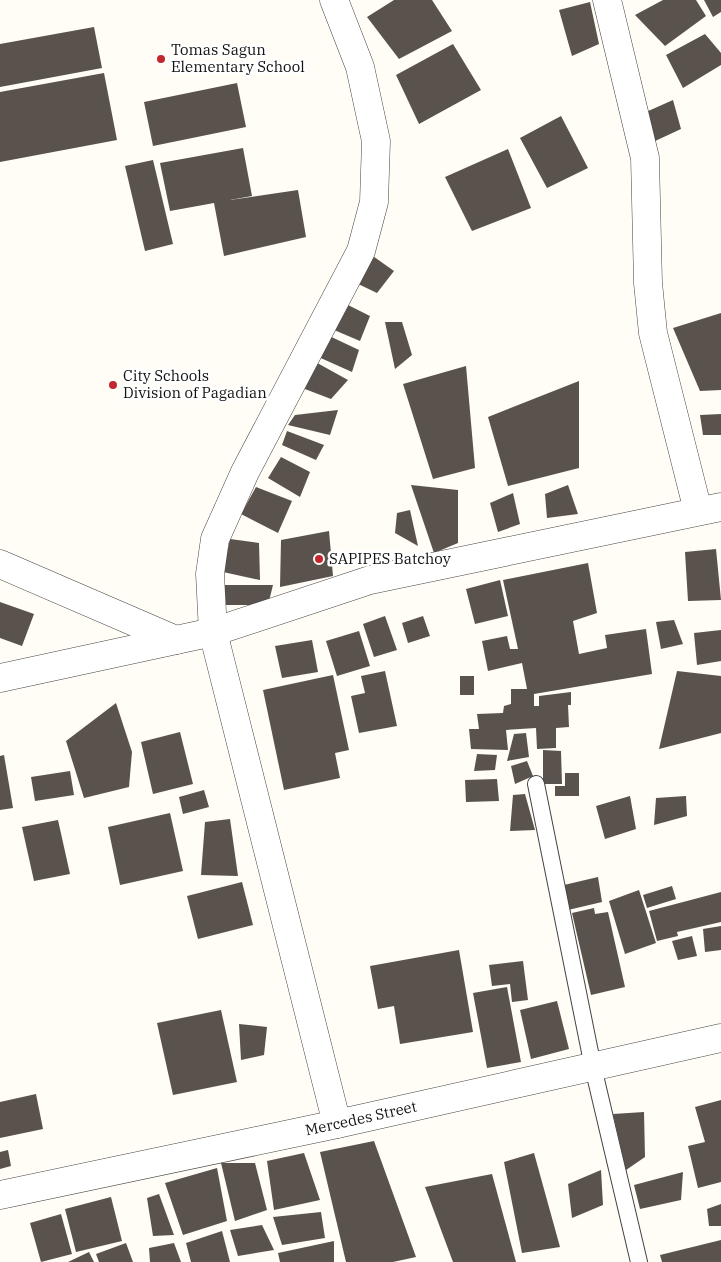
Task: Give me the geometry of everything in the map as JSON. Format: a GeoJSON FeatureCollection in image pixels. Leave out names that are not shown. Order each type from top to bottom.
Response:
{"type":"FeatureCollection","features":[{"type":"Feature","properties":{"kind":"street"},"geometry":{"type":"LineString","coordinates":[[334,0],[360,67],[376,142],[374,202],[362,251],[245,472],[215,538],[210,574],[213,632],[337,1124]]}},
{"type":"Feature","properties":{"kind":"street"},"geometry":{"type":"LineString","coordinates":[[0,678],[213,632],[370,580],[715,510],[653,333],[648,283],[645,158],[607,0]]}},
{"type":"Feature","properties":{"kind":"street"},"geometry":{"type":"LineString","coordinates":[[0,564],[176,640]]}},
{"type":"Feature","properties":{"kind":"street","name":"Mercedes Street"},"geometry":{"type":"LineString","coordinates":[[0,1195],[337,1124],[721,1038]]}},
{"type":"Feature","properties":{"kind":"lane"},"geometry":{"type":"LineString","coordinates":[[536,784],[592,1067],[639,1262]]}},
{"type":"Feature","properties":{"kind":"building"},"geometry":{"type":"Polygon","coordinates":[[[394,0],[432,0],[452,31],[399,59],[367,17],[394,0]]]}},
{"type":"Feature","properties":{"kind":"building"},"geometry":{"type":"Polygon","coordinates":[[[663,0],[696,0],[706,16],[665,46],[635,15],[663,0]]]}},
{"type":"Feature","properties":{"kind":"building"},"geometry":{"type":"Polygon","coordinates":[[[704,0],[721,0],[721,12],[713,17],[704,0]]]}},
{"type":"Feature","properties":{"kind":"building"},"geometry":{"type":"Polygon","coordinates":[[[590,2],[599,44],[572,56],[559,10],[590,2]]]}},
{"type":"Feature","properties":{"kind":"building"},"geometry":{"type":"Polygon","coordinates":[[[94,27],[102,68],[0,87],[0,44],[94,27]]]}},
{"type":"Feature","properties":{"kind":"building"},"geometry":{"type":"Polygon","coordinates":[[[705,34],[721,53],[721,65],[683,88],[666,55],[705,34]]]}},
{"type":"Feature","properties":{"kind":"building"},"geometry":{"type":"Polygon","coordinates":[[[453,44],[481,90],[419,124],[396,75],[453,44]]]}},
{"type":"Feature","properties":{"kind":"building"},"geometry":{"type":"Polygon","coordinates":[[[104,73],[117,140],[0,162],[0,92],[104,73]]]}},
{"type":"Feature","properties":{"kind":"building"},"geometry":{"type":"Polygon","coordinates":[[[237,83],[246,127],[153,146],[144,102],[237,83]]]}},
{"type":"Feature","properties":{"kind":"building"},"geometry":{"type":"Polygon","coordinates":[[[673,100],[681,129],[653,142],[646,112],[673,100]]]}},
{"type":"Feature","properties":{"kind":"building"},"geometry":{"type":"Polygon","coordinates":[[[561,116],[588,168],[547,188],[520,138],[561,116]]]}},
{"type":"Feature","properties":{"kind":"building"},"geometry":{"type":"Polygon","coordinates":[[[243,148],[252,196],[230,200],[298,190],[306,237],[224,256],[214,203],[170,211],[160,163],[243,148]]]}},
{"type":"Feature","properties":{"kind":"building"},"geometry":{"type":"Polygon","coordinates":[[[508,149],[531,208],[472,231],[445,177],[508,149]]]}},
{"type":"Feature","properties":{"kind":"building"},"geometry":{"type":"Polygon","coordinates":[[[153,160],[173,244],[145,251],[125,166],[153,160]]]}},
{"type":"Feature","properties":{"kind":"building"},"geometry":{"type":"Polygon","coordinates":[[[370,254],[394,271],[377,293],[354,282],[370,254]]]}},
{"type":"Feature","properties":{"kind":"building"},"geometry":{"type":"Polygon","coordinates":[[[342,302],[370,316],[360,341],[327,327],[342,302]]]}},
{"type":"Feature","properties":{"kind":"building"},"geometry":{"type":"Polygon","coordinates":[[[721,313],[721,390],[700,391],[673,328],[721,313]]]}},
{"type":"Feature","properties":{"kind":"building"},"geometry":{"type":"Polygon","coordinates":[[[385,322],[402,322],[412,355],[395,369],[385,322]]]}},
{"type":"Feature","properties":{"kind":"building"},"geometry":{"type":"Polygon","coordinates":[[[323,333],[359,350],[352,372],[314,355],[323,333]]]}},
{"type":"Feature","properties":{"kind":"building"},"geometry":{"type":"Polygon","coordinates":[[[310,359],[348,380],[331,399],[297,386],[310,359]]]}},
{"type":"Feature","properties":{"kind":"building"},"geometry":{"type":"Polygon","coordinates":[[[466,366],[475,468],[433,479],[403,384],[466,366]]]}},
{"type":"Feature","properties":{"kind":"building"},"geometry":{"type":"Polygon","coordinates":[[[579,381],[579,468],[508,486],[488,417],[579,381]]]}},
{"type":"Feature","properties":{"kind":"building"},"geometry":{"type":"Polygon","coordinates":[[[338,410],[330,435],[288,425],[295,415],[338,410]]]}},
{"type":"Feature","properties":{"kind":"building"},"geometry":{"type":"Polygon","coordinates":[[[721,414],[721,435],[703,435],[700,415],[721,414]]]}},
{"type":"Feature","properties":{"kind":"building"},"geometry":{"type":"Polygon","coordinates":[[[287,431],[324,445],[316,460],[282,445],[287,431]]]}},
{"type":"Feature","properties":{"kind":"building"},"geometry":{"type":"Polygon","coordinates":[[[281,457],[310,472],[300,497],[268,478],[281,457]]]}},
{"type":"Feature","properties":{"kind":"building"},"geometry":{"type":"Polygon","coordinates":[[[411,485],[458,490],[458,543],[434,553],[411,485]]]}},
{"type":"Feature","properties":{"kind":"building"},"geometry":{"type":"Polygon","coordinates":[[[568,485],[578,514],[547,518],[545,494],[568,485]]]}},
{"type":"Feature","properties":{"kind":"building"},"geometry":{"type":"Polygon","coordinates":[[[256,487],[292,501],[278,533],[241,514],[256,487]]]}},
{"type":"Feature","properties":{"kind":"building"},"geometry":{"type":"Polygon","coordinates":[[[513,493],[520,524],[498,532],[490,503],[513,493]]]}},
{"type":"Feature","properties":{"kind":"building"},"geometry":{"type":"Polygon","coordinates":[[[410,510],[418,546],[395,533],[397,513],[410,510]]]}},
{"type":"Feature","properties":{"kind":"building"},"geometry":{"type":"Polygon","coordinates":[[[329,531],[333,576],[280,587],[281,540],[329,531]]]}},
{"type":"Feature","properties":{"kind":"building"},"geometry":{"type":"Polygon","coordinates":[[[230,539],[259,543],[260,580],[223,572],[230,539]]]}},
{"type":"Feature","properties":{"kind":"building"},"geometry":{"type":"Polygon","coordinates":[[[716,549],[721,600],[688,601],[685,552],[716,549]]]}},
{"type":"Feature","properties":{"kind":"building"},"geometry":{"type":"Polygon","coordinates":[[[588,563],[597,613],[573,621],[579,654],[607,648],[605,635],[646,629],[652,674],[534,694],[534,706],[539,706],[539,696],[571,692],[571,705],[568,705],[569,727],[556,728],[556,748],[537,749],[536,728],[506,730],[508,750],[471,749],[469,729],[479,729],[477,714],[503,713],[504,706],[511,704],[511,689],[527,689],[522,663],[488,671],[482,641],[507,636],[510,649],[518,649],[503,580],[588,563]]]}},
{"type":"Feature","properties":{"kind":"building"},"geometry":{"type":"Polygon","coordinates":[[[500,580],[508,616],[475,624],[466,589],[500,580]]]}},
{"type":"Feature","properties":{"kind":"building"},"geometry":{"type":"Polygon","coordinates":[[[222,585],[273,585],[268,605],[222,605],[222,585]]]}},
{"type":"Feature","properties":{"kind":"building"},"geometry":{"type":"Polygon","coordinates":[[[0,602],[34,614],[22,646],[0,638],[0,602]]]}},
{"type":"Feature","properties":{"kind":"building"},"geometry":{"type":"Polygon","coordinates":[[[385,616],[397,650],[374,657],[363,624],[385,616]]]}},
{"type":"Feature","properties":{"kind":"building"},"geometry":{"type":"Polygon","coordinates":[[[423,616],[430,636],[408,643],[402,623],[423,616]]]}},
{"type":"Feature","properties":{"kind":"building"},"geometry":{"type":"Polygon","coordinates":[[[674,620],[683,644],[661,649],[656,622],[674,620]]]}},
{"type":"Feature","properties":{"kind":"building"},"geometry":{"type":"Polygon","coordinates":[[[721,630],[721,661],[697,665],[694,633],[721,630]]]}},
{"type":"Feature","properties":{"kind":"building"},"geometry":{"type":"Polygon","coordinates":[[[359,631],[370,666],[337,676],[326,641],[359,631]]]}},
{"type":"Feature","properties":{"kind":"building"},"geometry":{"type":"Polygon","coordinates":[[[312,640],[318,672],[282,678],[275,646],[312,640]]]}},
{"type":"Feature","properties":{"kind":"building"},"geometry":{"type":"Polygon","coordinates":[[[385,671],[397,726],[359,733],[351,696],[365,693],[361,676],[385,671]]]}},
{"type":"Feature","properties":{"kind":"building"},"geometry":{"type":"Polygon","coordinates":[[[677,671],[721,676],[721,733],[659,749],[677,671]]]}},
{"type":"Feature","properties":{"kind":"building"},"geometry":{"type":"Polygon","coordinates":[[[333,675],[349,750],[335,753],[340,778],[284,790],[263,690],[333,675]]]}},
{"type":"Feature","properties":{"kind":"building"},"geometry":{"type":"Polygon","coordinates":[[[460,676],[474,676],[474,695],[460,695],[460,676]]]}},
{"type":"Feature","properties":{"kind":"building"},"geometry":{"type":"Polygon","coordinates":[[[116,703],[132,752],[129,787],[84,798],[66,741],[116,703]]]}},
{"type":"Feature","properties":{"kind":"building"},"geometry":{"type":"Polygon","coordinates":[[[180,732],[193,784],[153,794],[141,742],[180,732]]]}},
{"type":"Feature","properties":{"kind":"building"},"geometry":{"type":"Polygon","coordinates":[[[526,733],[529,757],[507,761],[514,734],[526,733]]]}},
{"type":"Feature","properties":{"kind":"building"},"geometry":{"type":"Polygon","coordinates":[[[543,750],[561,751],[562,784],[543,784],[543,750]]]}},
{"type":"Feature","properties":{"kind":"building"},"geometry":{"type":"Polygon","coordinates":[[[477,754],[497,755],[495,770],[474,771],[477,754]]]}},
{"type":"Feature","properties":{"kind":"building"},"geometry":{"type":"Polygon","coordinates":[[[4,755],[13,808],[0,810],[0,756],[4,755]]]}},
{"type":"Feature","properties":{"kind":"building"},"geometry":{"type":"Polygon","coordinates":[[[527,761],[533,776],[515,784],[511,766],[527,761]]]}},
{"type":"Feature","properties":{"kind":"building"},"geometry":{"type":"Polygon","coordinates":[[[70,771],[74,795],[35,801],[31,777],[70,771]]]}},
{"type":"Feature","properties":{"kind":"building"},"geometry":{"type":"Polygon","coordinates":[[[565,773],[579,773],[579,796],[555,796],[555,786],[565,786],[565,773]]]}},
{"type":"Feature","properties":{"kind":"building"},"geometry":{"type":"Polygon","coordinates":[[[497,779],[499,801],[466,802],[465,780],[497,779]]]}},
{"type":"Feature","properties":{"kind":"building"},"geometry":{"type":"Polygon","coordinates":[[[204,790],[209,807],[183,814],[179,797],[204,790]]]}},
{"type":"Feature","properties":{"kind":"building"},"geometry":{"type":"Polygon","coordinates":[[[525,794],[535,830],[510,831],[513,795],[525,794]]]}},
{"type":"Feature","properties":{"kind":"building"},"geometry":{"type":"Polygon","coordinates":[[[630,796],[636,829],[605,839],[596,806],[630,796]]]}},
{"type":"Feature","properties":{"kind":"building"},"geometry":{"type":"Polygon","coordinates":[[[686,796],[687,816],[654,825],[656,798],[686,796]]]}},
{"type":"Feature","properties":{"kind":"building"},"geometry":{"type":"Polygon","coordinates":[[[170,813],[183,871],[120,885],[108,827],[170,813]]]}},
{"type":"Feature","properties":{"kind":"building"},"geometry":{"type":"Polygon","coordinates":[[[230,819],[238,876],[201,875],[205,822],[230,819]]]}},
{"type":"Feature","properties":{"kind":"building"},"geometry":{"type":"Polygon","coordinates":[[[58,820],[70,874],[34,881],[22,827],[58,820]]]}},
{"type":"Feature","properties":{"kind":"building"},"geometry":{"type":"Polygon","coordinates":[[[598,877],[602,902],[568,910],[564,885],[598,877]]]}},
{"type":"Feature","properties":{"kind":"building"},"geometry":{"type":"Polygon","coordinates":[[[242,882],[253,925],[198,939],[187,896],[242,882]]]}},
{"type":"Feature","properties":{"kind":"building"},"geometry":{"type":"Polygon","coordinates":[[[672,886],[676,899],[647,908],[643,895],[672,886]]]}},
{"type":"Feature","properties":{"kind":"building"},"geometry":{"type":"Polygon","coordinates":[[[639,890],[656,943],[625,954],[609,901],[639,890]]]}},
{"type":"Feature","properties":{"kind":"building"},"geometry":{"type":"Polygon","coordinates":[[[721,892],[721,922],[677,932],[678,936],[657,941],[649,911],[721,892]]]}},
{"type":"Feature","properties":{"kind":"building"},"geometry":{"type":"Polygon","coordinates":[[[594,908],[595,914],[608,912],[625,987],[591,995],[572,913],[594,908]]]}},
{"type":"Feature","properties":{"kind":"building"},"geometry":{"type":"Polygon","coordinates":[[[721,926],[721,950],[705,952],[703,929],[721,926]]]}},
{"type":"Feature","properties":{"kind":"building"},"geometry":{"type":"Polygon","coordinates":[[[692,936],[697,956],[678,960],[672,941],[692,936]]]}},
{"type":"Feature","properties":{"kind":"building"},"geometry":{"type":"Polygon","coordinates":[[[459,950],[473,1032],[400,1044],[394,1006],[378,1009],[370,966],[459,950]]]}},
{"type":"Feature","properties":{"kind":"building"},"geometry":{"type":"Polygon","coordinates":[[[523,961],[528,1000],[512,1002],[510,984],[492,986],[489,965],[523,961]]]}},
{"type":"Feature","properties":{"kind":"building"},"geometry":{"type":"Polygon","coordinates":[[[507,987],[521,1062],[487,1068],[473,993],[507,987]]]}},
{"type":"Feature","properties":{"kind":"building"},"geometry":{"type":"Polygon","coordinates":[[[557,1001],[569,1049],[531,1059],[520,1010],[557,1001]]]}},
{"type":"Feature","properties":{"kind":"building"},"geometry":{"type":"Polygon","coordinates":[[[221,1010],[237,1082],[173,1095],[157,1023],[221,1010]]]}},
{"type":"Feature","properties":{"kind":"building"},"geometry":{"type":"Polygon","coordinates":[[[239,1024],[267,1027],[264,1055],[241,1060],[239,1024]]]}},
{"type":"Feature","properties":{"kind":"building"},"geometry":{"type":"Polygon","coordinates":[[[36,1094],[43,1129],[0,1138],[0,1102],[36,1094]]]}},
{"type":"Feature","properties":{"kind":"building"},"geometry":{"type":"Polygon","coordinates":[[[721,1100],[721,1182],[698,1188],[688,1146],[705,1142],[695,1107],[721,1100]]]}},
{"type":"Feature","properties":{"kind":"building"},"geometry":{"type":"Polygon","coordinates":[[[644,1112],[645,1157],[626,1170],[613,1114],[644,1112]]]}},
{"type":"Feature","properties":{"kind":"building"},"geometry":{"type":"Polygon","coordinates":[[[374,1141],[416,1257],[393,1262],[346,1262],[320,1152],[374,1141]]]}},
{"type":"Feature","properties":{"kind":"building"},"geometry":{"type":"Polygon","coordinates":[[[8,1150],[11,1166],[0,1169],[0,1152],[8,1150]]]}},
{"type":"Feature","properties":{"kind":"building"},"geometry":{"type":"Polygon","coordinates":[[[304,1153],[320,1200],[274,1210],[267,1161],[304,1153]]]}},
{"type":"Feature","properties":{"kind":"building"},"geometry":{"type":"Polygon","coordinates":[[[534,1153],[560,1247],[522,1253],[504,1162],[534,1153]]]}},
{"type":"Feature","properties":{"kind":"building"},"geometry":{"type":"Polygon","coordinates":[[[221,1163],[255,1163],[267,1210],[235,1221],[221,1163]]]}},
{"type":"Feature","properties":{"kind":"building"},"geometry":{"type":"Polygon","coordinates":[[[217,1168],[227,1221],[183,1235],[165,1183],[217,1168]]]}},
{"type":"Feature","properties":{"kind":"building"},"geometry":{"type":"Polygon","coordinates":[[[601,1170],[603,1205],[572,1218],[568,1184],[601,1170]]]}},
{"type":"Feature","properties":{"kind":"building"},"geometry":{"type":"Polygon","coordinates":[[[683,1172],[681,1200],[640,1209],[634,1185],[683,1172]]]}},
{"type":"Feature","properties":{"kind":"building"},"geometry":{"type":"Polygon","coordinates":[[[492,1174],[516,1262],[453,1262],[425,1187],[492,1174]]]}},
{"type":"Feature","properties":{"kind":"building"},"geometry":{"type":"Polygon","coordinates":[[[159,1194],[174,1235],[153,1236],[147,1198],[159,1194]]]}},
{"type":"Feature","properties":{"kind":"building"},"geometry":{"type":"Polygon","coordinates":[[[111,1197],[122,1241],[76,1252],[65,1209],[111,1197]]]}},
{"type":"Feature","properties":{"kind":"building"},"geometry":{"type":"Polygon","coordinates":[[[721,1204],[721,1226],[709,1226],[707,1209],[721,1204]]]}},
{"type":"Feature","properties":{"kind":"building"},"geometry":{"type":"Polygon","coordinates":[[[321,1212],[325,1238],[282,1245],[273,1217],[321,1212]]]}},
{"type":"Feature","properties":{"kind":"building"},"geometry":{"type":"Polygon","coordinates":[[[61,1214],[72,1254],[41,1262],[30,1223],[61,1214]]]}},
{"type":"Feature","properties":{"kind":"building"},"geometry":{"type":"Polygon","coordinates":[[[262,1225],[274,1250],[238,1256],[230,1230],[262,1225]]]}},
{"type":"Feature","properties":{"kind":"building"},"geometry":{"type":"Polygon","coordinates":[[[222,1231],[230,1262],[191,1262],[186,1243],[222,1231]]]}},
{"type":"Feature","properties":{"kind":"building"},"geometry":{"type":"Polygon","coordinates":[[[721,1240],[721,1262],[662,1262],[660,1255],[721,1240]]]}},
{"type":"Feature","properties":{"kind":"building"},"geometry":{"type":"Polygon","coordinates":[[[334,1241],[334,1262],[280,1262],[278,1253],[334,1241]]]}},
{"type":"Feature","properties":{"kind":"building"},"geometry":{"type":"Polygon","coordinates":[[[126,1243],[133,1262],[99,1262],[96,1254],[126,1243]]]}},
{"type":"Feature","properties":{"kind":"building"},"geometry":{"type":"Polygon","coordinates":[[[174,1243],[181,1262],[150,1262],[149,1248],[174,1243]]]}},
{"type":"Feature","properties":{"kind":"building"},"geometry":{"type":"Polygon","coordinates":[[[89,1252],[94,1262],[68,1262],[89,1252]]]}},
{"type":"Feature","properties":{"kind":"place","name":"Tomas Sagun Elementary School"},"geometry":{"type":"Point","coordinates":[161,59]}},
{"type":"Feature","properties":{"kind":"place","name":"City Schools Division of Pagadian"},"geometry":{"type":"Point","coordinates":[113,385]}},
{"type":"Feature","properties":{"kind":"place","name":"SAPIPES Batchoy"},"geometry":{"type":"Point","coordinates":[319,559]}}]}
